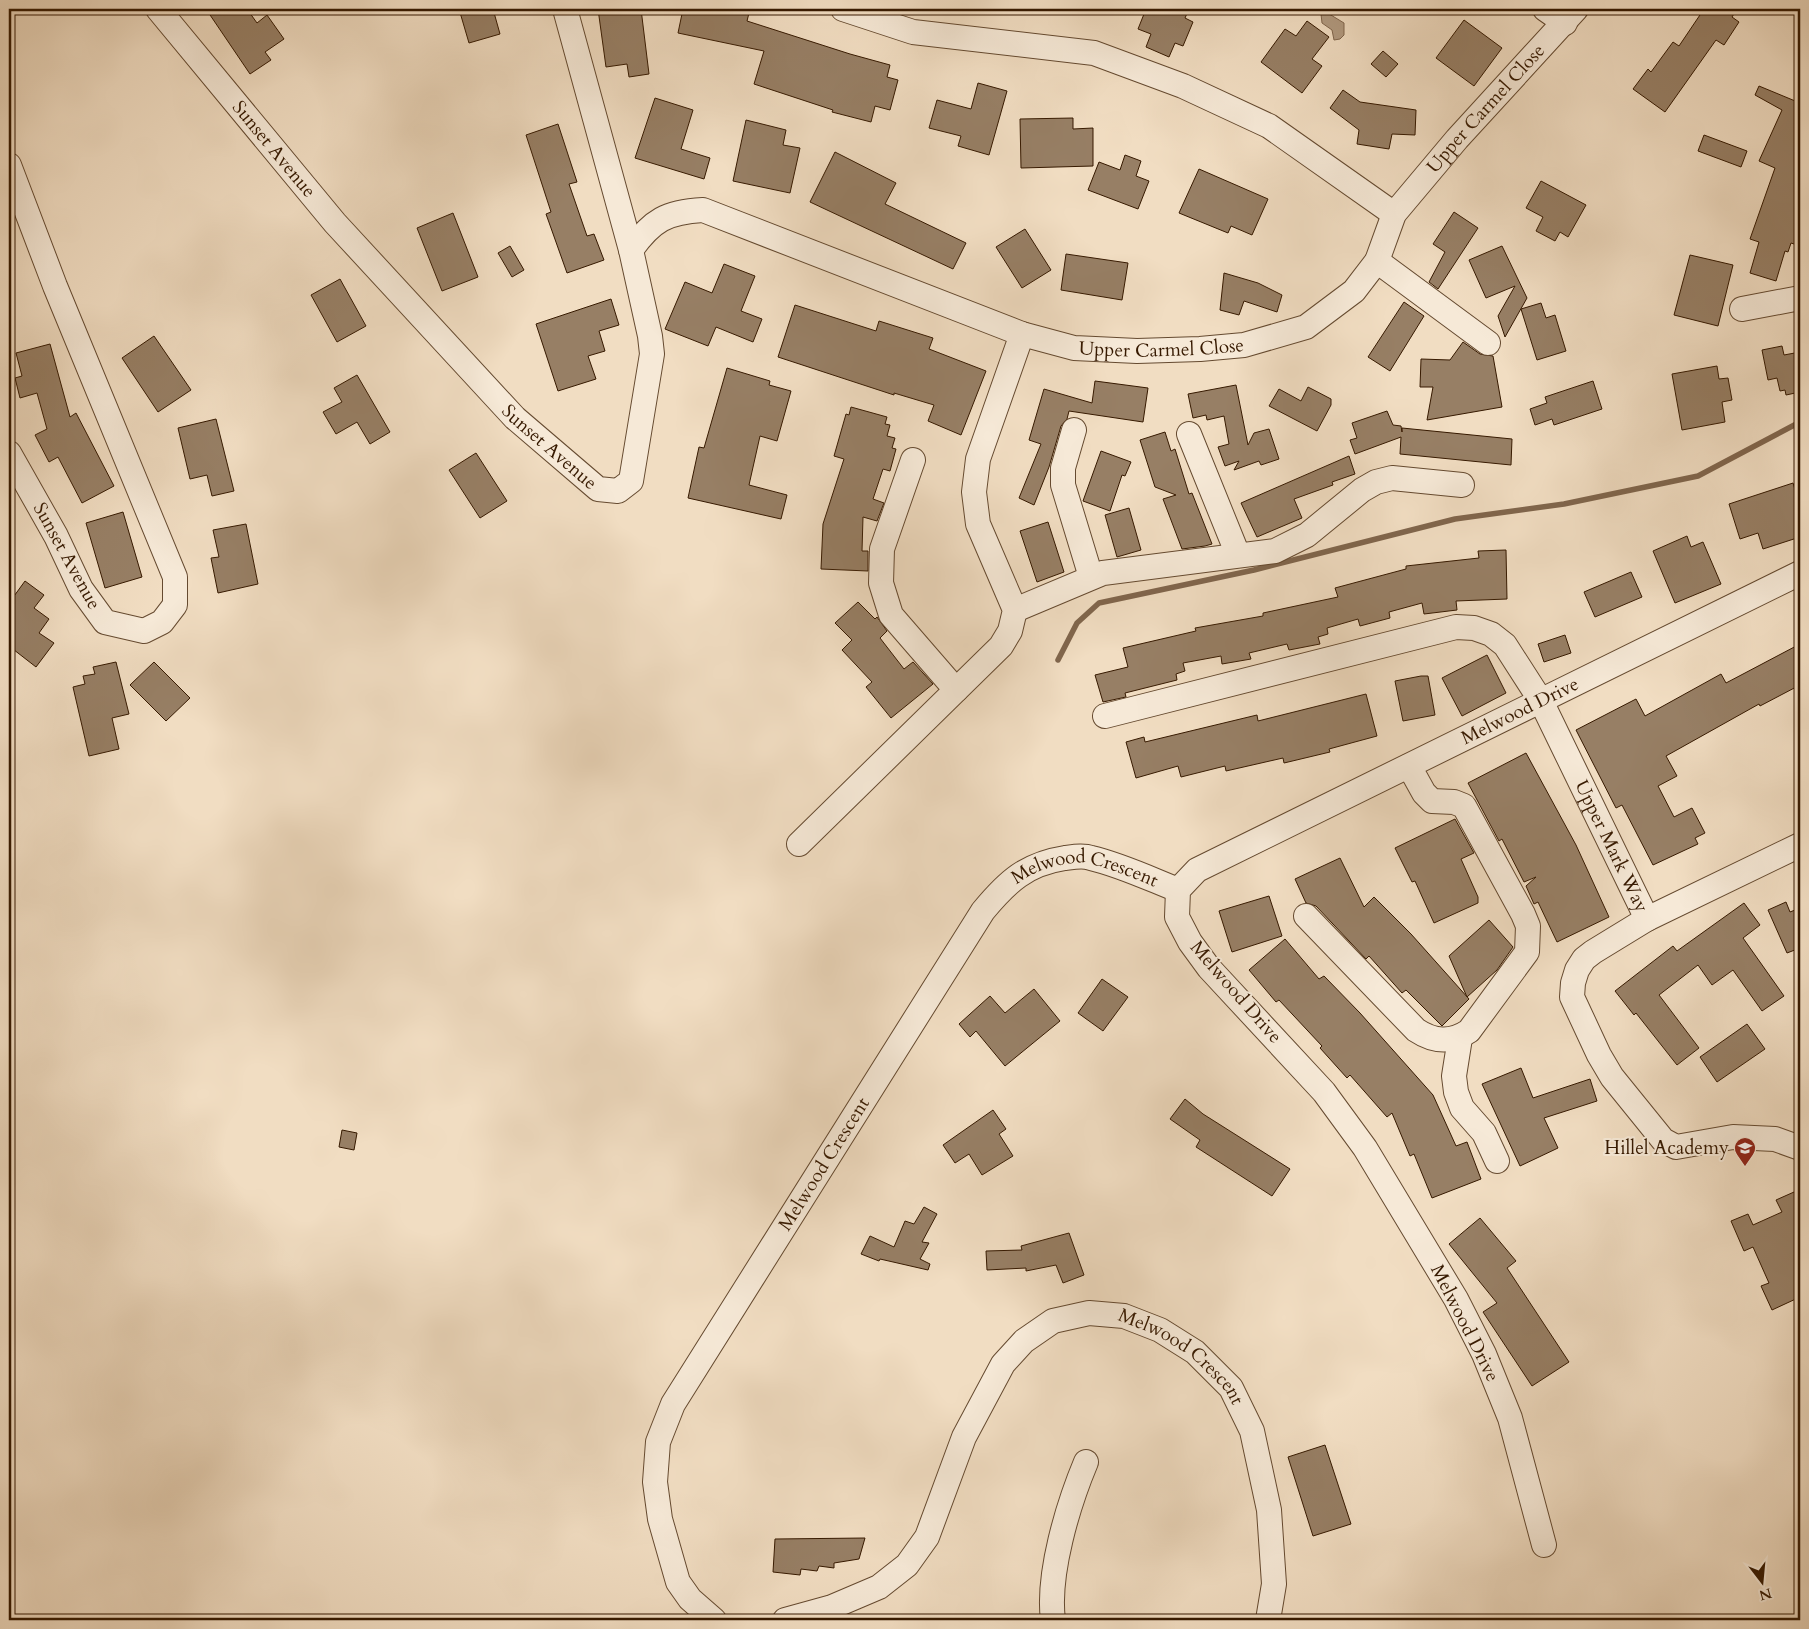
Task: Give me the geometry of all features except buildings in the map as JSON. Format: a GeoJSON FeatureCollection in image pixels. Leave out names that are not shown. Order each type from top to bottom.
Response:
{"type":"FeatureCollection","features":[{"type":"Feature","properties":{"kind":"street","name":"Sunset Avenue"},"geometry":{"type":"LineString","coordinates":[[158,9],[335,223],[515,418],[598,489],[618,490],[631,481],[652,354],[650,336],[631,250],[565,9]]}},
{"type":"Feature","properties":{"kind":"street"},"geometry":{"type":"LineString","coordinates":[[1545,9],[1570,16]]}},
{"type":"Feature","properties":{"kind":"street"},"geometry":{"type":"LineString","coordinates":[[855,11],[914,32],[1094,53],[1183,86],[1269,126],[1394,214]]}},
{"type":"Feature","properties":{"kind":"street","name":"Upper Carmel Close"},"geometry":{"type":"LineString","coordinates":[[631,250],[646,230],[667,216],[703,210],[1022,334],[1074,348],[1137,351],[1200,349],[1244,345],[1306,327],[1354,291],[1377,261],[1394,214],[1458,139],[1570,16]]}},
{"type":"Feature","properties":{"kind":"street","name":"Sunset Avenue"},"geometry":{"type":"LineString","coordinates":[[9,165],[59,295],[175,576],[175,605],[162,622],[144,631],[105,622],[81,588],[56,536],[9,453]]}},
{"type":"Feature","properties":{"kind":"street"},"geometry":{"type":"LineString","coordinates":[[1377,261],[1488,343]]}},
{"type":"Feature","properties":{"kind":"street"},"geometry":{"type":"LineString","coordinates":[[1742,308],[1800,298]]}},
{"type":"Feature","properties":{"kind":"street"},"geometry":{"type":"LineString","coordinates":[[799,844],[1001,646],[1010,631],[1015,610],[978,524],[974,492],[978,459],[1022,334]]}},
{"type":"Feature","properties":{"kind":"street"},"geometry":{"type":"LineString","coordinates":[[1074,430],[1063,468],[1062,485],[1090,577]]}},
{"type":"Feature","properties":{"kind":"street"},"geometry":{"type":"LineString","coordinates":[[1189,434],[1238,555]]}},
{"type":"Feature","properties":{"kind":"street"},"geometry":{"type":"LineString","coordinates":[[913,460],[882,550],[881,583],[890,615],[956,690]]}},
{"type":"Feature","properties":{"kind":"street"},"geometry":{"type":"LineString","coordinates":[[1015,610],[1103,573],[1275,550],[1307,535],[1362,490],[1376,482],[1392,478],[1462,485]]}},
{"type":"Feature","properties":{"kind":"street","name":"Melwood Drive"},"geometry":{"type":"LineString","coordinates":[[1544,1545],[1510,1418],[1484,1354],[1456,1299],[1365,1148],[1324,1092],[1209,968],[1190,942],[1177,917],[1178,890],[1197,870],[1800,573]]}},
{"type":"Feature","properties":{"kind":"street","name":"Upper Mark Way"},"geometry":{"type":"LineString","coordinates":[[1105,716],[1456,627],[1474,628],[1491,634],[1505,646],[1541,701],[1647,919],[1800,845]]}},
{"type":"Feature","properties":{"kind":"street"},"geometry":{"type":"LineString","coordinates":[[1409,766],[1424,793],[1432,801],[1454,802],[1464,806],[1528,926],[1527,952],[1477,1022],[1460,1038],[1454,1076],[1456,1092],[1462,1108],[1484,1133],[1497,1161]]}},
{"type":"Feature","properties":{"kind":"street","name":"Melwood Crescent"},"geometry":{"type":"LineString","coordinates":[[714,1620],[690,1599],[678,1582],[668,1552],[660,1519],[655,1482],[658,1442],[673,1404],[978,919],[1003,887],[1021,873],[1052,860],[1090,857],[1178,890]]}},
{"type":"Feature","properties":{"kind":"street"},"geometry":{"type":"LineString","coordinates":[[1306,916],[1416,1030],[1436,1040],[1460,1038]]}},
{"type":"Feature","properties":{"kind":"street"},"geometry":{"type":"LineString","coordinates":[[1647,919],[1584,959],[1573,983],[1572,996],[1599,1055],[1612,1077],[1663,1140],[1676,1148],[1733,1137],[1775,1139],[1800,1148]]}},
{"type":"Feature","properties":{"kind":"street","name":"Melwood Crescent"},"geometry":{"type":"LineString","coordinates":[[785,1620],[832,1607],[879,1587],[907,1566],[927,1537],[964,1437],[1003,1364],[1024,1341],[1053,1321],[1089,1313],[1124,1316],[1160,1330],[1195,1352],[1231,1388],[1252,1432],[1269,1510],[1274,1584],[1268,1620]]}},
{"type":"Feature","properties":{"kind":"street"},"geometry":{"type":"LineString","coordinates":[[1053,1620],[1054,1584],[1065,1522],[1086,1462]]}},
{"type":"Feature","properties":{"kind":"shaded area"},"geometry":{"type":"Polygon","coordinates":[[[1326,12],[1344,23],[1344,35],[1340,39],[1334,40],[1332,30],[1322,23],[1321,14],[1326,12]]]}},
{"type":"Feature","properties":{"kind":"waterway"},"geometry":{"type":"LineString","coordinates":[[1058,660],[1077,623],[1099,603],[1254,570],[1455,519],[1564,504],[1698,476],[1800,422]]}},
{"type":"Feature","properties":{"kind":"place","name":"Hillel Academy"},"geometry":{"type":"Point","coordinates":[1745,1167]}}]}
